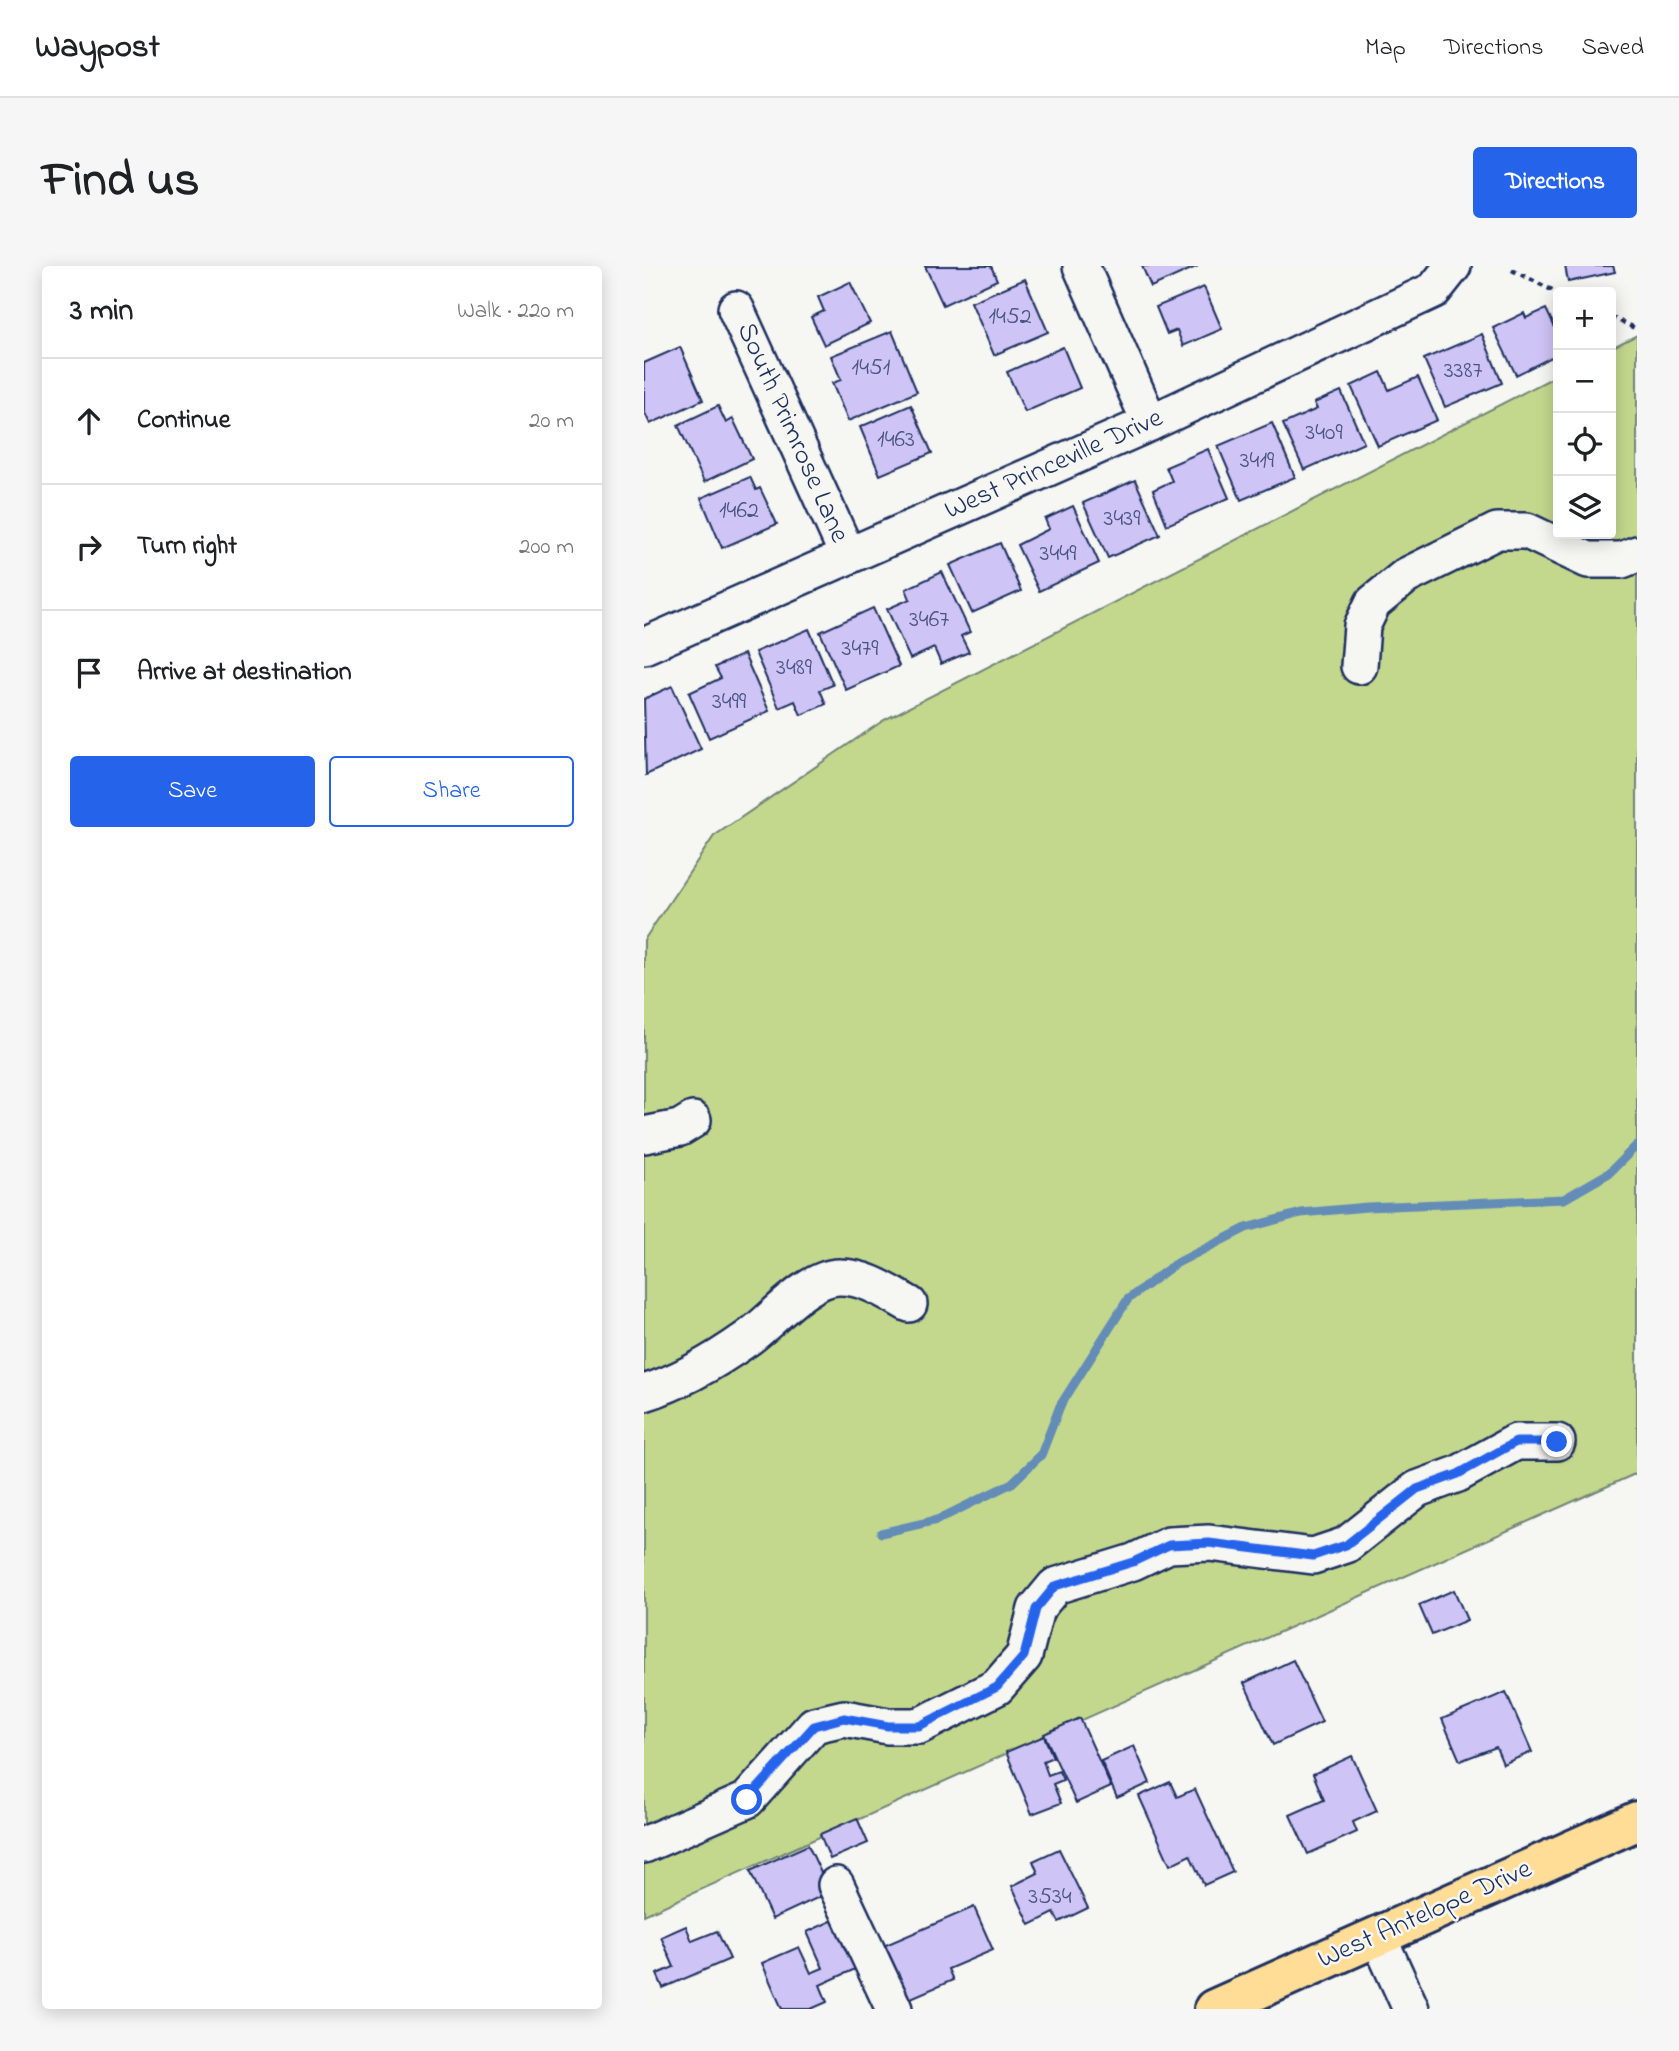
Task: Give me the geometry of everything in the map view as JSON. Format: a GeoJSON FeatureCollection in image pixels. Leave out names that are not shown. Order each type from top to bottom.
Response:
{"type":"FeatureCollection","features":[{"type":"Feature","properties":{"kind":"main road","name":"West Antelope Drive"},"geometry":{"type":"LineString","coordinates":[[1214,2009],[1637,1821]]}},
{"type":"Feature","properties":{"kind":"street"},"geometry":{"type":"LineString","coordinates":[[1081,266],[1150,423]]}},
{"type":"Feature","properties":{"kind":"street","name":"West Princeville Drive"},"geometry":{"type":"LineString","coordinates":[[644,646],[1150,423],[1434,290],[1453,266]]}},
{"type":"Feature","properties":{"kind":"street","name":"South Primrose Lane"},"geometry":{"type":"LineString","coordinates":[[736,309],[848,556]]}},
{"type":"Feature","properties":{"kind":"street"},"geometry":{"type":"LineString","coordinates":[[1359,666],[1362,626],[1373,603],[1405,576],[1497,531],[1527,531],[1588,560],[1622,560],[1637,554]]}},
{"type":"Feature","properties":{"kind":"street"},"geometry":{"type":"LineString","coordinates":[[644,1135],[680,1128],[694,1120]]}},
{"type":"Feature","properties":{"kind":"street"},"geometry":{"type":"LineString","coordinates":[[644,1393],[702,1366],[748,1338],[806,1290],[837,1276],[862,1279],[909,1304]]}},
{"type":"Feature","properties":{"kind":"street"},"geometry":{"type":"LineString","coordinates":[[644,1845],[747,1800],[814,1726],[844,1718],[888,1726],[919,1726],[997,1687],[1024,1656],[1036,1609],[1055,1586],[1133,1562],[1169,1545],[1209,1543],[1313,1556],[1346,1545],[1417,1489],[1458,1474],[1516,1442],[1557,1442]]}},
{"type":"Feature","properties":{"kind":"street"},"geometry":{"type":"LineString","coordinates":[[836,1885],[894,2009]]}},
{"type":"Feature","properties":{"kind":"street"},"geometry":{"type":"LineString","coordinates":[[1378,1936],[1411,2009]]}},
{"type":"Feature","properties":{"kind":"path"},"geometry":{"type":"LineString","coordinates":[[1512,270],[1553,290]]}},
{"type":"Feature","properties":{"kind":"path"},"geometry":{"type":"LineString","coordinates":[[1616,319],[1637,329]]}},
{"type":"Feature","properties":{"kind":"green space"},"geometry":{"type":"Polygon","coordinates":[[[1637,335],[1637,1473],[644,1915],[644,940],[714,836],[884,720],[1553,378],[1553,539],[1616,539],[1616,346],[1637,335]]]}},
{"type":"Feature","properties":{"kind":"building"},"geometry":{"type":"Polygon","coordinates":[[[925,266],[991,266],[997,280],[943,305],[925,266]]]}},
{"type":"Feature","properties":{"kind":"building"},"geometry":{"type":"Polygon","coordinates":[[[1142,266],[1198,266],[1151,287],[1142,266]]]}},
{"type":"Feature","properties":{"kind":"building"},"geometry":{"type":"Polygon","coordinates":[[[1565,266],[1613,266],[1615,272],[1568,282],[1565,266]]]}},
{"type":"Feature","properties":{"kind":"building"},"geometry":{"type":"Polygon","coordinates":[[[1025,279],[1048,332],[994,355],[971,302],[1025,279]]]}},
{"type":"Feature","properties":{"kind":"building"},"geometry":{"type":"Polygon","coordinates":[[[850,282],[870,323],[824,345],[811,317],[824,311],[818,297],[850,282]]]}},
{"type":"Feature","properties":{"kind":"building"},"geometry":{"type":"Polygon","coordinates":[[[1204,287],[1222,329],[1183,346],[1177,330],[1167,334],[1156,307],[1204,287]]]}},
{"type":"Feature","properties":{"kind":"building"},"geometry":{"type":"Polygon","coordinates":[[[1546,309],[1553,324],[1553,356],[1516,375],[1493,328],[1524,313],[1526,318],[1546,309]]]}},
{"type":"Feature","properties":{"kind":"building"},"geometry":{"type":"Polygon","coordinates":[[[892,331],[917,392],[848,421],[832,383],[841,380],[831,356],[892,331]]]}},
{"type":"Feature","properties":{"kind":"building"},"geometry":{"type":"Polygon","coordinates":[[[1482,334],[1502,383],[1445,407],[1424,359],[1482,334]]]}},
{"type":"Feature","properties":{"kind":"building"},"geometry":{"type":"Polygon","coordinates":[[[680,347],[703,400],[650,424],[644,411],[644,363],[680,347]]]}},
{"type":"Feature","properties":{"kind":"building"},"geometry":{"type":"Polygon","coordinates":[[[1063,347],[1080,388],[1025,412],[1007,372],[1063,347]]]}},
{"type":"Feature","properties":{"kind":"building"},"geometry":{"type":"Polygon","coordinates":[[[1381,372],[1389,390],[1418,377],[1437,420],[1378,446],[1351,386],[1381,372]]]}},
{"type":"Feature","properties":{"kind":"building"},"geometry":{"type":"Polygon","coordinates":[[[1341,391],[1364,443],[1304,470],[1283,424],[1317,409],[1314,403],[1341,391]]]}},
{"type":"Feature","properties":{"kind":"building"},"geometry":{"type":"Polygon","coordinates":[[[911,405],[932,453],[880,475],[860,427],[911,405]]]}},
{"type":"Feature","properties":{"kind":"building"},"geometry":{"type":"Polygon","coordinates":[[[718,406],[726,423],[733,419],[752,459],[704,482],[678,425],[718,406]]]}},
{"type":"Feature","properties":{"kind":"building"},"geometry":{"type":"Polygon","coordinates":[[[1272,423],[1295,477],[1241,500],[1218,446],[1272,423]]]}},
{"type":"Feature","properties":{"kind":"building"},"geometry":{"type":"Polygon","coordinates":[[[1208,449],[1229,498],[1167,525],[1153,490],[1172,481],[1166,467],[1208,449]]]}},
{"type":"Feature","properties":{"kind":"building"},"geometry":{"type":"Polygon","coordinates":[[[750,477],[756,490],[760,488],[777,524],[722,548],[701,498],[750,477]]]}},
{"type":"Feature","properties":{"kind":"building"},"geometry":{"type":"Polygon","coordinates":[[[1135,480],[1160,535],[1108,558],[1083,503],[1135,480]]]}},
{"type":"Feature","properties":{"kind":"building"},"geometry":{"type":"Polygon","coordinates":[[[1073,506],[1099,563],[1039,591],[1017,545],[1049,529],[1045,519],[1073,506]]]}},
{"type":"Feature","properties":{"kind":"building"},"geometry":{"type":"Polygon","coordinates":[[[1000,543],[1021,591],[972,613],[950,565],[1000,543]]]}},
{"type":"Feature","properties":{"kind":"building"},"geometry":{"type":"Polygon","coordinates":[[[942,572],[970,632],[961,636],[969,652],[941,664],[934,648],[910,659],[887,609],[910,599],[906,589],[942,572]]]}},
{"type":"Feature","properties":{"kind":"building"},"geometry":{"type":"Polygon","coordinates":[[[873,608],[899,666],[846,690],[820,632],[873,608]]]}},
{"type":"Feature","properties":{"kind":"building"},"geometry":{"type":"Polygon","coordinates":[[[809,629],[833,685],[820,690],[826,704],[801,715],[795,701],[779,708],[755,652],[809,629]]]}},
{"type":"Feature","properties":{"kind":"building"},"geometry":{"type":"Polygon","coordinates":[[[744,654],[769,711],[709,738],[689,693],[721,678],[715,667],[744,654]]]}},
{"type":"Feature","properties":{"kind":"building"},"geometry":{"type":"Polygon","coordinates":[[[672,686],[701,749],[646,775],[644,699],[672,686]]]}},
{"type":"Feature","properties":{"kind":"building"},"geometry":{"type":"Polygon","coordinates":[[[1454,1590],[1467,1620],[1432,1635],[1419,1605],[1454,1590]]]}},
{"type":"Feature","properties":{"kind":"building"},"geometry":{"type":"Polygon","coordinates":[[[1293,1660],[1322,1722],[1273,1745],[1244,1683],[1293,1660]]]}},
{"type":"Feature","properties":{"kind":"building"},"geometry":{"type":"Polygon","coordinates":[[[1506,1692],[1532,1752],[1503,1764],[1496,1747],[1460,1761],[1442,1719],[1506,1692]]]}},
{"type":"Feature","properties":{"kind":"building"},"geometry":{"type":"Polygon","coordinates":[[[1080,1718],[1111,1787],[1076,1803],[1044,1734],[1080,1718]]]}},
{"type":"Feature","properties":{"kind":"building"},"geometry":{"type":"Polygon","coordinates":[[[1044,1736],[1053,1757],[1043,1761],[1048,1775],[1059,1771],[1063,1780],[1053,1784],[1061,1803],[1032,1814],[1006,1752],[1044,1736]]]}},
{"type":"Feature","properties":{"kind":"building"},"geometry":{"type":"Polygon","coordinates":[[[1134,1746],[1150,1783],[1117,1798],[1101,1761],[1134,1746]]]}},
{"type":"Feature","properties":{"kind":"building"},"geometry":{"type":"Polygon","coordinates":[[[1352,1756],[1377,1811],[1353,1822],[1357,1832],[1308,1854],[1290,1815],[1324,1800],[1313,1774],[1352,1756]]]}},
{"type":"Feature","properties":{"kind":"building"},"geometry":{"type":"Polygon","coordinates":[[[1170,1782],[1177,1797],[1195,1789],[1233,1872],[1204,1885],[1190,1855],[1170,1865],[1139,1796],[1170,1782]]]}},
{"type":"Feature","properties":{"kind":"building"},"geometry":{"type":"Polygon","coordinates":[[[857,1818],[868,1843],[830,1859],[820,1834],[857,1818]]]}},
{"type":"Feature","properties":{"kind":"building"},"geometry":{"type":"Polygon","coordinates":[[[808,1845],[830,1892],[772,1919],[750,1871],[808,1845]]]}},
{"type":"Feature","properties":{"kind":"building"},"geometry":{"type":"Polygon","coordinates":[[[1059,1849],[1088,1908],[1059,1922],[1054,1913],[1030,1925],[1012,1886],[1038,1873],[1033,1861],[1059,1849]]]}},
{"type":"Feature","properties":{"kind":"building"},"geometry":{"type":"Polygon","coordinates":[[[974,1907],[993,1950],[948,1969],[953,1980],[904,2001],[881,1947],[974,1907]]]}},
{"type":"Feature","properties":{"kind":"building"},"geometry":{"type":"Polygon","coordinates":[[[840,1917],[862,1966],[820,1985],[827,2002],[811,2009],[782,2009],[762,1963],[799,1947],[811,1973],[823,1968],[807,1932],[840,1917]]]}},
{"type":"Feature","properties":{"kind":"building"},"geometry":{"type":"Polygon","coordinates":[[[686,1926],[692,1941],[717,1931],[730,1959],[663,1988],[657,1974],[674,1967],[661,1937],[686,1926]]]}},
{"type":"Feature","properties":{"kind":"waterway"},"geometry":{"type":"LineString","coordinates":[[881,1533],[937,1520],[1012,1483],[1041,1455],[1060,1406],[1128,1299],[1175,1264],[1246,1228],[1301,1213],[1367,1207],[1564,1199],[1609,1173],[1637,1145]]}},
{"type":"Feature","properties":{"kind":"route"},"geometry":{"type":"LineString","coordinates":[[747,1800],[792,1746],[814,1726],[844,1718],[888,1726],[919,1726],[997,1687],[1024,1656],[1036,1609],[1055,1586],[1133,1562],[1169,1545],[1209,1543],[1313,1556],[1346,1545],[1417,1489],[1458,1474],[1516,1442],[1557,1442]]}}]}
